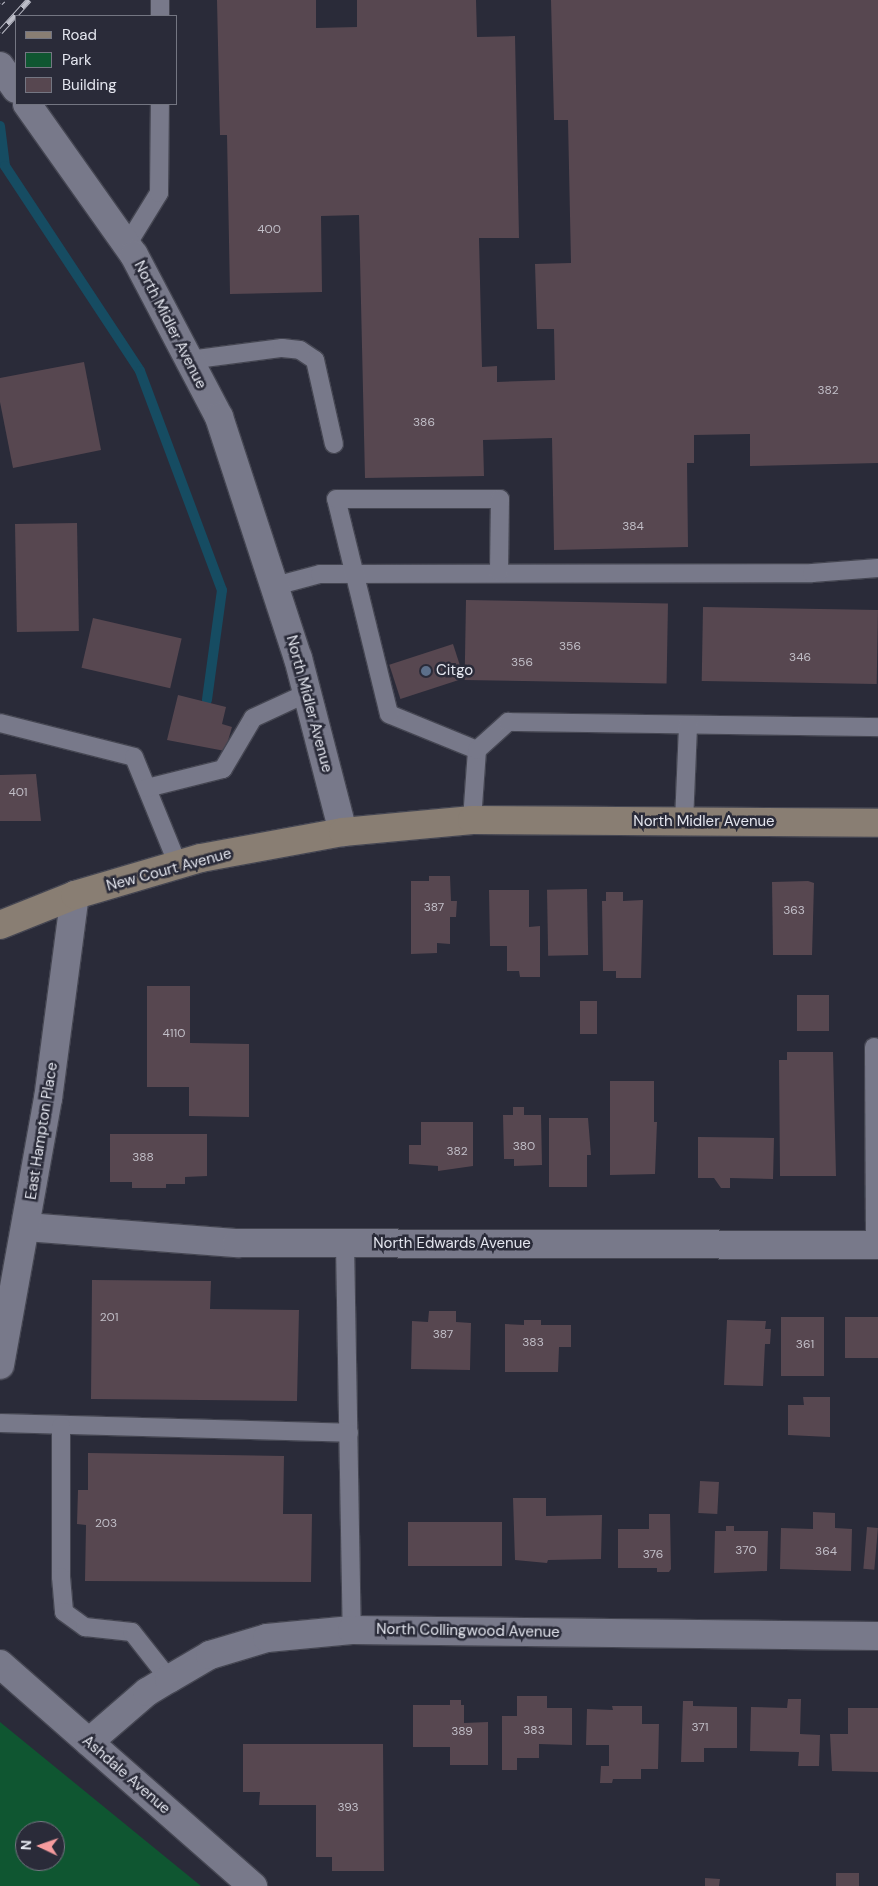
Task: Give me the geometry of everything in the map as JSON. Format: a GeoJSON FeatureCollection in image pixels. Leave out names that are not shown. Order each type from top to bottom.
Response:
{"type":"FeatureCollection","features":[{"type":"Feature","properties":{"kind":"main road","name":"North Midler Avenue"},"geometry":{"type":"LineString","coordinates":[[342,832],[472,820],[878,823]]}},
{"type":"Feature","properties":{"kind":"main road","name":"New Court Avenue"},"geometry":{"type":"LineString","coordinates":[[0,925],[75,895],[178,865],[342,832]]}},
{"type":"Feature","properties":{"kind":"street"},"geometry":{"type":"LineString","coordinates":[[0,66],[15,88]]}},
{"type":"Feature","properties":{"kind":"street","name":"North Midler Avenue"},"geometry":{"type":"LineString","coordinates":[[28,105],[127,245],[219,417],[275,586],[307,693],[342,832]]}},
{"type":"Feature","properties":{"kind":"street","name":"East Hampton Place"},"geometry":{"type":"LineString","coordinates":[[0,1365],[27,1227],[48,1099],[75,895]]}},
{"type":"Feature","properties":{"kind":"street","name":"North Edwards Avenue"},"geometry":{"type":"LineString","coordinates":[[27,1227],[237,1243],[876,1245]]}},
{"type":"Feature","properties":{"kind":"street","name":"North Collingwood Avenue"},"geometry":{"type":"LineString","coordinates":[[89,1742],[147,1692],[210,1655],[266,1638],[352,1630],[878,1636]]}},
{"type":"Feature","properties":{"kind":"street","name":"Ashdale Avenue"},"geometry":{"type":"LineString","coordinates":[[0,1664],[253,1886]]}},
{"type":"Feature","properties":{"kind":"lane"},"geometry":{"type":"LineString","coordinates":[[160,0],[160,15]]}},
{"type":"Feature","properties":{"kind":"lane"},"geometry":{"type":"LineString","coordinates":[[127,245],[159,193],[160,105]]}},
{"type":"Feature","properties":{"kind":"lane"},"geometry":{"type":"LineString","coordinates":[[189,360],[282,348],[300,350],[315,360],[334,444]]}},
{"type":"Feature","properties":{"kind":"lane"},"geometry":{"type":"LineString","coordinates":[[477,750],[389,714],[336,499],[500,498],[499,572]]}},
{"type":"Feature","properties":{"kind":"lane"},"geometry":{"type":"LineString","coordinates":[[275,586],[320,574],[812,572],[878,568]]}},
{"type":"Feature","properties":{"kind":"lane"},"geometry":{"type":"LineString","coordinates":[[147,788],[223,769],[252,718],[307,693]]}},
{"type":"Feature","properties":{"kind":"lane"},"geometry":{"type":"LineString","coordinates":[[472,820],[477,750],[508,722],[878,727]]}},
{"type":"Feature","properties":{"kind":"lane"},"geometry":{"type":"LineString","coordinates":[[0,723],[134,757],[178,865]]}},
{"type":"Feature","properties":{"kind":"lane"},"geometry":{"type":"LineString","coordinates":[[684,822],[688,724]]}},
{"type":"Feature","properties":{"kind":"lane"},"geometry":{"type":"LineString","coordinates":[[874,1047],[876,1245]]}},
{"type":"Feature","properties":{"kind":"lane"},"geometry":{"type":"LineString","coordinates":[[345,1244],[352,1630]]}},
{"type":"Feature","properties":{"kind":"lane"},"geometry":{"type":"LineString","coordinates":[[0,1422],[61,1426],[349,1433]]}},
{"type":"Feature","properties":{"kind":"lane"},"geometry":{"type":"LineString","coordinates":[[61,1426],[61,1577],[64,1612],[85,1627],[132,1632],[170,1679]]}},
{"type":"Feature","properties":{"kind":"green space"},"geometry":{"type":"Polygon","coordinates":[[[0,1722],[201,1886],[0,1886],[0,1722]]]}},
{"type":"Feature","properties":{"kind":"building"},"geometry":{"type":"Polygon","coordinates":[[[217,0],[316,0],[316,28],[357,27],[357,0],[476,0],[477,37],[515,36],[519,238],[479,238],[482,367],[497,366],[497,382],[555,380],[554,329],[537,329],[535,264],[571,263],[568,120],[554,120],[551,0],[878,0],[878,463],[750,466],[750,434],[694,435],[694,463],[687,463],[688,547],[554,550],[552,438],[483,440],[484,476],[365,478],[359,215],[321,216],[322,292],[230,294],[227,135],[220,135],[217,0]]]}},
{"type":"Feature","properties":{"kind":"building"},"geometry":{"type":"Polygon","coordinates":[[[84,362],[101,450],[13,468],[0,402],[0,378],[84,362]]]}},
{"type":"Feature","properties":{"kind":"building"},"geometry":{"type":"Polygon","coordinates":[[[77,523],[79,631],[17,632],[15,524],[77,523]]]}},
{"type":"Feature","properties":{"kind":"building"},"geometry":{"type":"Polygon","coordinates":[[[466,600],[668,604],[667,684],[465,680],[466,600]]]}},
{"type":"Feature","properties":{"kind":"building"},"geometry":{"type":"Polygon","coordinates":[[[703,607],[878,610],[877,684],[702,681],[703,607]]]}},
{"type":"Feature","properties":{"kind":"building"},"geometry":{"type":"Polygon","coordinates":[[[93,618],[182,638],[170,688],[82,668],[93,618]]]}},
{"type":"Feature","properties":{"kind":"building","name":"Citgo"},"geometry":{"type":"Polygon","coordinates":[[[453,644],[464,678],[400,699],[389,665],[453,644]]]}},
{"type":"Feature","properties":{"kind":"building"},"geometry":{"type":"Polygon","coordinates":[[[178,695],[226,707],[222,724],[232,727],[225,751],[167,740],[178,695]]]}},
{"type":"Feature","properties":{"kind":"building"},"geometry":{"type":"Polygon","coordinates":[[[36,774],[41,821],[0,821],[0,775],[36,774]]]}},
{"type":"Feature","properties":{"kind":"building"},"geometry":{"type":"Polygon","coordinates":[[[429,876],[450,876],[451,901],[457,901],[456,917],[450,917],[450,944],[437,943],[437,953],[411,954],[411,881],[429,881],[429,876]]]}},
{"type":"Feature","properties":{"kind":"building"},"geometry":{"type":"Polygon","coordinates":[[[808,881],[814,883],[812,955],[773,955],[772,882],[808,881]]]}},
{"type":"Feature","properties":{"kind":"building"},"geometry":{"type":"Polygon","coordinates":[[[587,889],[588,955],[548,956],[547,890],[587,889]]]}},
{"type":"Feature","properties":{"kind":"building"},"geometry":{"type":"Polygon","coordinates":[[[489,890],[529,890],[529,927],[540,926],[540,977],[520,977],[519,971],[507,971],[507,946],[490,946],[489,890]]]}},
{"type":"Feature","properties":{"kind":"building"},"geometry":{"type":"Polygon","coordinates":[[[606,892],[623,892],[623,901],[643,900],[641,978],[616,978],[616,971],[603,971],[602,901],[606,901],[606,892]]]}},
{"type":"Feature","properties":{"kind":"building"},"geometry":{"type":"Polygon","coordinates":[[[147,986],[190,986],[190,1043],[249,1044],[249,1117],[189,1116],[189,1087],[147,1087],[147,986]]]}},
{"type":"Feature","properties":{"kind":"building"},"geometry":{"type":"Polygon","coordinates":[[[797,995],[829,995],[829,1031],[797,1031],[797,995]]]}},
{"type":"Feature","properties":{"kind":"building"},"geometry":{"type":"Polygon","coordinates":[[[580,1001],[597,1001],[597,1034],[580,1034],[580,1001]]]}},
{"type":"Feature","properties":{"kind":"building"},"geometry":{"type":"Polygon","coordinates":[[[787,1052],[833,1052],[836,1176],[780,1176],[779,1060],[787,1060],[787,1052]]]}},
{"type":"Feature","properties":{"kind":"building"},"geometry":{"type":"Polygon","coordinates":[[[610,1081],[654,1081],[654,1122],[657,1122],[655,1174],[610,1175],[610,1081]]]}},
{"type":"Feature","properties":{"kind":"building"},"geometry":{"type":"Polygon","coordinates":[[[513,1107],[524,1107],[524,1115],[541,1115],[542,1165],[514,1166],[514,1159],[504,1159],[503,1115],[513,1115],[513,1107]]]}},
{"type":"Feature","properties":{"kind":"building"},"geometry":{"type":"Polygon","coordinates":[[[549,1118],[588,1118],[591,1155],[587,1155],[587,1187],[549,1187],[549,1118]]]}},
{"type":"Feature","properties":{"kind":"building"},"geometry":{"type":"Polygon","coordinates":[[[421,1122],[473,1122],[473,1166],[438,1171],[438,1166],[409,1164],[409,1145],[421,1145],[421,1122]]]}},
{"type":"Feature","properties":{"kind":"building"},"geometry":{"type":"Polygon","coordinates":[[[110,1134],[207,1134],[207,1176],[185,1177],[185,1184],[166,1184],[166,1188],[132,1188],[132,1182],[110,1182],[110,1134]]]}},
{"type":"Feature","properties":{"kind":"building"},"geometry":{"type":"Polygon","coordinates":[[[698,1137],[774,1138],[773,1179],[730,1178],[730,1188],[721,1188],[714,1178],[698,1178],[698,1137]]]}},
{"type":"Feature","properties":{"kind":"building"},"geometry":{"type":"Polygon","coordinates":[[[92,1280],[211,1281],[210,1309],[299,1310],[297,1401],[91,1399],[92,1280]]]}},
{"type":"Feature","properties":{"kind":"building"},"geometry":{"type":"Polygon","coordinates":[[[429,1311],[456,1311],[456,1322],[471,1323],[470,1370],[411,1369],[412,1321],[428,1322],[429,1311]]]}},
{"type":"Feature","properties":{"kind":"building"},"geometry":{"type":"Polygon","coordinates":[[[781,1317],[824,1317],[824,1376],[781,1376],[781,1317]]]}},
{"type":"Feature","properties":{"kind":"building"},"geometry":{"type":"Polygon","coordinates":[[[845,1317],[878,1317],[878,1358],[845,1358],[845,1317]]]}},
{"type":"Feature","properties":{"kind":"building"},"geometry":{"type":"Polygon","coordinates":[[[524,1320],[541,1320],[541,1325],[571,1325],[571,1347],[559,1347],[558,1372],[505,1372],[505,1324],[524,1325],[524,1320]]]}},
{"type":"Feature","properties":{"kind":"building"},"geometry":{"type":"Polygon","coordinates":[[[727,1320],[766,1321],[765,1329],[771,1329],[770,1344],[765,1344],[763,1386],[724,1385],[727,1320]]]}},
{"type":"Feature","properties":{"kind":"building"},"geometry":{"type":"Polygon","coordinates":[[[803,1397],[830,1397],[830,1437],[788,1435],[788,1405],[804,1405],[803,1397]]]}},
{"type":"Feature","properties":{"kind":"building"},"geometry":{"type":"Polygon","coordinates":[[[88,1453],[284,1456],[283,1514],[312,1514],[311,1582],[85,1581],[86,1525],[77,1524],[78,1490],[88,1490],[88,1453]]]}},
{"type":"Feature","properties":{"kind":"building"},"geometry":{"type":"Polygon","coordinates":[[[700,1481],[719,1482],[717,1514],[698,1513],[700,1481]]]}},
{"type":"Feature","properties":{"kind":"building"},"geometry":{"type":"Polygon","coordinates":[[[513,1498],[546,1498],[546,1516],[602,1515],[601,1559],[548,1560],[547,1563],[515,1560],[513,1498]]]}},
{"type":"Feature","properties":{"kind":"building"},"geometry":{"type":"Polygon","coordinates":[[[813,1512],[835,1513],[835,1528],[852,1529],[851,1571],[780,1569],[781,1528],[813,1529],[813,1512]]]}},
{"type":"Feature","properties":{"kind":"building"},"geometry":{"type":"Polygon","coordinates":[[[649,1514],[670,1514],[671,1569],[669,1572],[657,1572],[657,1568],[618,1568],[618,1529],[649,1529],[649,1514]]]}},
{"type":"Feature","properties":{"kind":"building"},"geometry":{"type":"Polygon","coordinates":[[[408,1522],[502,1522],[502,1566],[408,1566],[408,1522]]]}},
{"type":"Feature","properties":{"kind":"building"},"geometry":{"type":"Polygon","coordinates":[[[726,1526],[734,1526],[734,1531],[768,1531],[767,1571],[714,1573],[715,1531],[726,1531],[726,1526]]]}},
{"type":"Feature","properties":{"kind":"building"},"geometry":{"type":"Polygon","coordinates":[[[867,1527],[878,1528],[874,1570],[863,1569],[867,1527]]]}},
{"type":"Feature","properties":{"kind":"building"},"geometry":{"type":"Polygon","coordinates":[[[517,1696],[547,1696],[547,1708],[572,1708],[572,1745],[539,1744],[539,1758],[517,1758],[517,1770],[502,1770],[502,1716],[517,1716],[517,1696]]]}},
{"type":"Feature","properties":{"kind":"building"},"geometry":{"type":"Polygon","coordinates":[[[788,1699],[801,1699],[800,1734],[820,1735],[819,1766],[798,1766],[799,1752],[750,1751],[751,1707],[787,1708],[788,1699]]]}},
{"type":"Feature","properties":{"kind":"building"},"geometry":{"type":"Polygon","coordinates":[[[450,1700],[461,1700],[461,1705],[464,1705],[464,1723],[488,1722],[488,1765],[450,1765],[450,1747],[413,1747],[413,1705],[450,1705],[450,1700]]]}},
{"type":"Feature","properties":{"kind":"building"},"geometry":{"type":"Polygon","coordinates":[[[683,1701],[693,1701],[693,1706],[737,1707],[737,1748],[704,1748],[704,1762],[681,1762],[683,1701]]]}},
{"type":"Feature","properties":{"kind":"building"},"geometry":{"type":"Polygon","coordinates":[[[612,1706],[642,1706],[642,1724],[659,1724],[658,1769],[641,1769],[641,1779],[613,1779],[612,1783],[600,1783],[601,1766],[609,1766],[609,1745],[586,1745],[587,1709],[613,1710],[612,1706]]]}},
{"type":"Feature","properties":{"kind":"building"},"geometry":{"type":"Polygon","coordinates":[[[848,1708],[878,1708],[878,1772],[832,1771],[830,1734],[848,1734],[848,1708]]]}},
{"type":"Feature","properties":{"kind":"building"},"geometry":{"type":"Polygon","coordinates":[[[243,1744],[383,1744],[384,1871],[332,1871],[332,1857],[316,1857],[316,1805],[259,1805],[260,1792],[243,1792],[243,1744]]]}},
{"type":"Feature","properties":{"kind":"building"},"geometry":{"type":"Polygon","coordinates":[[[836,1873],[859,1873],[859,1886],[836,1886],[836,1873]]]}},
{"type":"Feature","properties":{"kind":"building"},"geometry":{"type":"Polygon","coordinates":[[[705,1878],[720,1879],[719,1886],[705,1886],[705,1878]]]}},
{"type":"Feature","properties":{"kind":"waterway"},"geometry":{"type":"LineString","coordinates":[[0,126],[5,166],[140,371],[222,590],[207,700]]}},
{"type":"Feature","properties":{"kind":"railway"},"geometry":{"type":"LineString","coordinates":[[0,3],[3,0]]}},
{"type":"Feature","properties":{"kind":"railway"},"geometry":{"type":"LineString","coordinates":[[15,15],[29,0]]}},
{"type":"Feature","properties":{"kind":"railway"},"geometry":{"type":"LineString","coordinates":[[0,32],[15,15]]}},
{"type":"Feature","properties":{"kind":"place","name":"Citgo"},"geometry":{"type":"Point","coordinates":[426,671]}}]}
